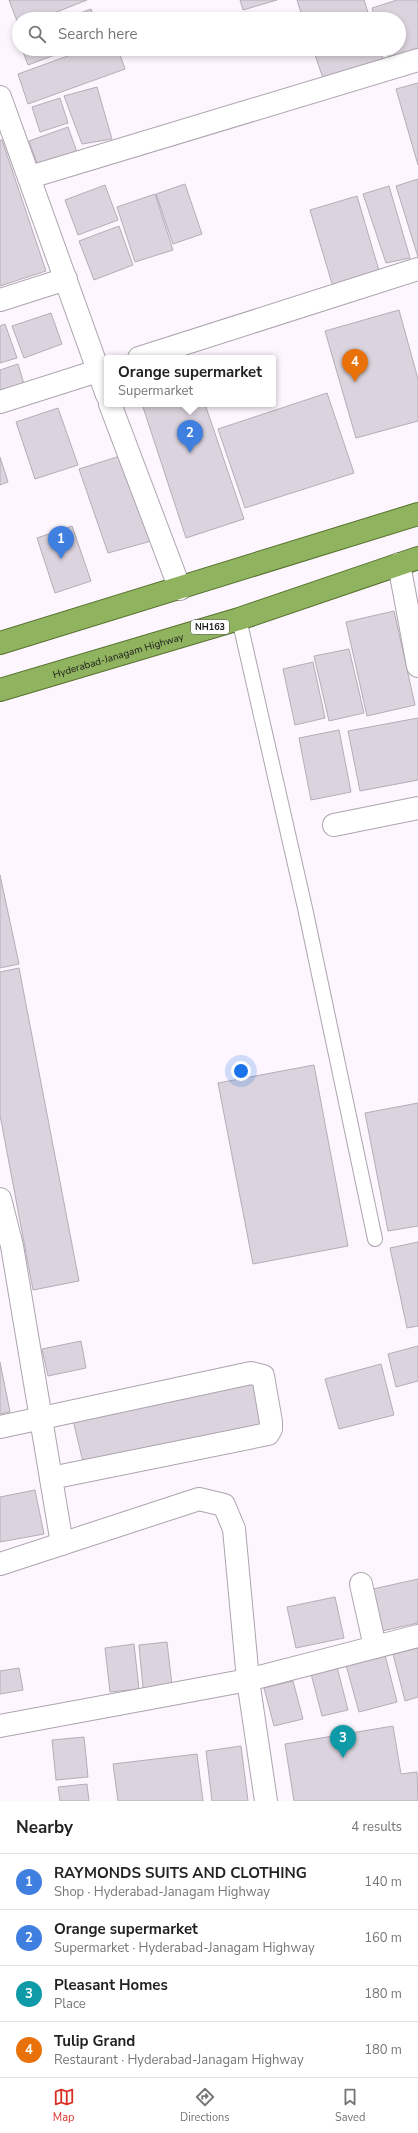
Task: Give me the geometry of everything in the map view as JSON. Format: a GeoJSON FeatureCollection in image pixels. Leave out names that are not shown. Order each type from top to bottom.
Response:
{"type":"FeatureCollection","features":[{"type":"Feature","properties":{"kind":"highway"},"geometry":{"type":"LineString","coordinates":[[0,643],[180,589],[418,514]]}},
{"type":"Feature","properties":{"kind":"highway","name":"Hyderabad-Janagam Highway"},"geometry":{"type":"LineString","coordinates":[[0,690],[239,619],[409,561]]}},
{"type":"Feature","properties":{"kind":"street"},"geometry":{"type":"LineString","coordinates":[[30,177],[418,60]]}},
{"type":"Feature","properties":{"kind":"street"},"geometry":{"type":"LineString","coordinates":[[0,97],[4,118],[30,177],[66,279],[102,370],[104,380]]}},
{"type":"Feature","properties":{"kind":"street"},"geometry":{"type":"LineString","coordinates":[[148,355],[418,269]]}},
{"type":"Feature","properties":{"kind":"street"},"geometry":{"type":"LineString","coordinates":[[0,300],[66,279]]}},
{"type":"Feature","properties":{"kind":"street"},"geometry":{"type":"LineString","coordinates":[[0,402],[102,370]]}},
{"type":"Feature","properties":{"kind":"street"},"geometry":{"type":"LineString","coordinates":[[111,407],[180,589]]}},
{"type":"Feature","properties":{"kind":"street"},"geometry":{"type":"LineString","coordinates":[[409,561],[418,666]]}},
{"type":"Feature","properties":{"kind":"street"},"geometry":{"type":"LineString","coordinates":[[334,825],[418,808]]}},
{"type":"Feature","properties":{"kind":"street"},"geometry":{"type":"LineString","coordinates":[[0,1199],[6,1247],[42,1419],[62,1544]]}},
{"type":"Feature","properties":{"kind":"street"},"geometry":{"type":"LineString","coordinates":[[0,1428],[42,1419],[69,1411],[251,1373],[263,1376],[271,1422],[271,1429],[268,1434],[261,1437],[52,1478]]}},
{"type":"Feature","properties":{"kind":"street"},"geometry":{"type":"LineString","coordinates":[[0,1564],[199,1499],[224,1505],[234,1529],[248,1680],[266,1801]]}},
{"type":"Feature","properties":{"kind":"street"},"geometry":{"type":"LineString","coordinates":[[361,1584],[375,1647]]}},
{"type":"Feature","properties":{"kind":"street"},"geometry":{"type":"LineString","coordinates":[[0,1726],[248,1680],[418,1636]]}},
{"type":"Feature","properties":{"kind":"lane"},"geometry":{"type":"LineString","coordinates":[[239,619],[305,908],[375,1239]]}},
{"type":"Feature","properties":{"kind":"building"},"geometry":{"type":"Polygon","coordinates":[[[9,0],[87,0],[57,12],[14,12],[9,0]]]}},
{"type":"Feature","properties":{"kind":"building"},"geometry":{"type":"Polygon","coordinates":[[[240,0],[277,0],[243,10],[240,0]]]}},
{"type":"Feature","properties":{"kind":"building"},"geometry":{"type":"Polygon","coordinates":[[[297,0],[364,0],[368,12],[301,12],[297,0]]]}},
{"type":"Feature","properties":{"kind":"building"},"geometry":{"type":"Polygon","coordinates":[[[397,0],[418,0],[418,49],[406,53],[406,12],[373,12],[372,8],[397,0]]]}},
{"type":"Feature","properties":{"kind":"building"},"geometry":{"type":"Polygon","coordinates":[[[91,9],[92,12],[83,12],[91,9]]]}},
{"type":"Feature","properties":{"kind":"building"},"geometry":{"type":"Polygon","coordinates":[[[25,56],[52,56],[28,65],[25,56]]]}},
{"type":"Feature","properties":{"kind":"building"},"geometry":{"type":"Polygon","coordinates":[[[68,56],[120,56],[125,69],[28,104],[18,74],[68,56]]]}},
{"type":"Feature","properties":{"kind":"building"},"geometry":{"type":"Polygon","coordinates":[[[315,56],[382,56],[385,64],[325,84],[315,56]]]}},
{"type":"Feature","properties":{"kind":"building"},"geometry":{"type":"Polygon","coordinates":[[[388,56],[398,56],[389,59],[388,56]]]}},
{"type":"Feature","properties":{"kind":"building"},"geometry":{"type":"Polygon","coordinates":[[[418,83],[418,165],[396,89],[418,83]]]}},
{"type":"Feature","properties":{"kind":"building"},"geometry":{"type":"Polygon","coordinates":[[[97,87],[112,139],[82,144],[64,96],[97,87]]]}},
{"type":"Feature","properties":{"kind":"building"},"geometry":{"type":"Polygon","coordinates":[[[60,98],[68,123],[40,132],[32,107],[60,98]]]}},
{"type":"Feature","properties":{"kind":"building"},"geometry":{"type":"Polygon","coordinates":[[[68,127],[77,152],[38,166],[29,141],[68,127]]]}},
{"type":"Feature","properties":{"kind":"building"},"geometry":{"type":"Polygon","coordinates":[[[0,140],[2,140],[46,271],[0,286],[0,140]]]}},
{"type":"Feature","properties":{"kind":"building"},"geometry":{"type":"Polygon","coordinates":[[[418,179],[418,257],[396,186],[418,179]]]}},
{"type":"Feature","properties":{"kind":"building"},"geometry":{"type":"Polygon","coordinates":[[[185,184],[202,234],[173,244],[156,194],[185,184]]]}},
{"type":"Feature","properties":{"kind":"building"},"geometry":{"type":"Polygon","coordinates":[[[105,185],[118,220],[78,235],[65,200],[105,185]]]}},
{"type":"Feature","properties":{"kind":"building"},"geometry":{"type":"Polygon","coordinates":[[[389,186],[410,258],[386,263],[363,194],[389,186]]]}},
{"type":"Feature","properties":{"kind":"building"},"geometry":{"type":"Polygon","coordinates":[[[155,194],[173,250],[135,262],[117,207],[155,194]]]}},
{"type":"Feature","properties":{"kind":"building"},"geometry":{"type":"Polygon","coordinates":[[[357,196],[380,274],[333,287],[310,210],[357,196]]]}},
{"type":"Feature","properties":{"kind":"building"},"geometry":{"type":"Polygon","coordinates":[[[119,226],[133,265],[94,280],[79,241],[119,226]]]}},
{"type":"Feature","properties":{"kind":"building"},"geometry":{"type":"Polygon","coordinates":[[[399,310],[418,379],[418,421],[356,438],[325,331],[399,310]]]}},
{"type":"Feature","properties":{"kind":"building"},"geometry":{"type":"Polygon","coordinates":[[[51,313],[62,344],[24,358],[12,326],[51,313]]]}},
{"type":"Feature","properties":{"kind":"building"},"geometry":{"type":"Polygon","coordinates":[[[5,324],[17,358],[0,363],[0,326],[5,324]]]}},
{"type":"Feature","properties":{"kind":"building"},"geometry":{"type":"Polygon","coordinates":[[[18,364],[24,384],[0,392],[0,370],[18,364]]]}},
{"type":"Feature","properties":{"kind":"building"},"geometry":{"type":"Polygon","coordinates":[[[327,393],[354,473],[245,508],[218,429],[327,393]]]}},
{"type":"Feature","properties":{"kind":"building"},"geometry":{"type":"Polygon","coordinates":[[[143,407],[206,407],[244,519],[186,538],[143,407]]]}},
{"type":"Feature","properties":{"kind":"building"},"geometry":{"type":"Polygon","coordinates":[[[58,408],[78,465],[35,479],[16,422],[58,408]]]}},
{"type":"Feature","properties":{"kind":"building"},"geometry":{"type":"Polygon","coordinates":[[[123,455],[155,540],[108,553],[79,469],[123,455]]]}},
{"type":"Feature","properties":{"kind":"building"},"geometry":{"type":"Polygon","coordinates":[[[0,457],[8,482],[0,485],[0,457]]]}},
{"type":"Feature","properties":{"kind":"building"},"geometry":{"type":"Polygon","coordinates":[[[72,526],[91,581],[55,593],[37,538],[72,526]]]}},
{"type":"Feature","properties":{"kind":"building"},"geometry":{"type":"Polygon","coordinates":[[[394,611],[415,705],[367,716],[346,622],[394,611]]]}},
{"type":"Feature","properties":{"kind":"building"},"geometry":{"type":"Polygon","coordinates":[[[349,649],[364,713],[329,721],[314,656],[349,649]]]}},
{"type":"Feature","properties":{"kind":"building"},"geometry":{"type":"Polygon","coordinates":[[[313,662],[325,718],[295,725],[283,669],[313,662]]]}},
{"type":"Feature","properties":{"kind":"building"},"geometry":{"type":"Polygon","coordinates":[[[418,718],[418,780],[360,791],[348,731],[418,718]]]}},
{"type":"Feature","properties":{"kind":"building"},"geometry":{"type":"Polygon","coordinates":[[[339,730],[351,792],[311,800],[299,738],[339,730]]]}},
{"type":"Feature","properties":{"kind":"building"},"geometry":{"type":"Polygon","coordinates":[[[0,875],[19,964],[0,968],[0,875]]]}},
{"type":"Feature","properties":{"kind":"building"},"geometry":{"type":"Polygon","coordinates":[[[19,968],[79,1281],[33,1290],[0,1115],[0,972],[19,968]]]}},
{"type":"Feature","properties":{"kind":"building"},"geometry":{"type":"Polygon","coordinates":[[[314,1065],[348,1246],[253,1264],[218,1083],[314,1065]]]}},
{"type":"Feature","properties":{"kind":"building"},"geometry":{"type":"Polygon","coordinates":[[[418,1103],[418,1226],[388,1231],[365,1113],[418,1103]]]}},
{"type":"Feature","properties":{"kind":"building"},"geometry":{"type":"Polygon","coordinates":[[[418,1242],[418,1326],[407,1328],[390,1248],[418,1242]]]}},
{"type":"Feature","properties":{"kind":"building"},"geometry":{"type":"Polygon","coordinates":[[[81,1341],[86,1368],[48,1376],[42,1349],[81,1341]]]}},
{"type":"Feature","properties":{"kind":"building"},"geometry":{"type":"Polygon","coordinates":[[[418,1346],[418,1381],[396,1387],[388,1354],[418,1346]]]}},
{"type":"Feature","properties":{"kind":"building"},"geometry":{"type":"Polygon","coordinates":[[[0,1362],[10,1412],[0,1414],[0,1362]]]}},
{"type":"Feature","properties":{"kind":"building"},"geometry":{"type":"Polygon","coordinates":[[[381,1364],[394,1415],[339,1429],[325,1379],[381,1364]]]}},
{"type":"Feature","properties":{"kind":"building"},"geometry":{"type":"Polygon","coordinates":[[[253,1384],[263,1427],[83,1462],[73,1420],[253,1384]]]}},
{"type":"Feature","properties":{"kind":"building"},"geometry":{"type":"Polygon","coordinates":[[[35,1490],[44,1534],[0,1542],[0,1497],[35,1490]]]}},
{"type":"Feature","properties":{"kind":"building"},"geometry":{"type":"Polygon","coordinates":[[[418,1579],[418,1623],[373,1633],[364,1591],[418,1579]]]}},
{"type":"Feature","properties":{"kind":"building"},"geometry":{"type":"Polygon","coordinates":[[[335,1597],[344,1638],[296,1648],[287,1607],[335,1597]]]}},
{"type":"Feature","properties":{"kind":"building"},"geometry":{"type":"Polygon","coordinates":[[[167,1642],[172,1685],[143,1688],[139,1645],[167,1642]]]}},
{"type":"Feature","properties":{"kind":"building"},"geometry":{"type":"Polygon","coordinates":[[[418,1643],[418,1697],[405,1701],[392,1650],[418,1643]]]}},
{"type":"Feature","properties":{"kind":"building"},"geometry":{"type":"Polygon","coordinates":[[[134,1644],[139,1689],[110,1692],[105,1648],[134,1644]]]}},
{"type":"Feature","properties":{"kind":"building"},"geometry":{"type":"Polygon","coordinates":[[[385,1655],[397,1702],[359,1712],[346,1665],[385,1655]]]}},
{"type":"Feature","properties":{"kind":"building"},"geometry":{"type":"Polygon","coordinates":[[[336,1663],[348,1710],[322,1716],[310,1670],[336,1663]]]}},
{"type":"Feature","properties":{"kind":"building"},"geometry":{"type":"Polygon","coordinates":[[[19,1668],[23,1690],[0,1694],[0,1671],[19,1668]]]}},
{"type":"Feature","properties":{"kind":"building"},"geometry":{"type":"Polygon","coordinates":[[[293,1681],[303,1719],[274,1726],[264,1688],[293,1681]]]}},
{"type":"Feature","properties":{"kind":"building"},"geometry":{"type":"Polygon","coordinates":[[[393,1726],[401,1774],[417,1772],[418,1801],[294,1801],[285,1744],[393,1726]]]}},
{"type":"Feature","properties":{"kind":"building"},"geometry":{"type":"Polygon","coordinates":[[[84,1737],[88,1777],[56,1780],[52,1740],[84,1737]]]}},
{"type":"Feature","properties":{"kind":"building"},"geometry":{"type":"Polygon","coordinates":[[[241,1746],[248,1801],[212,1801],[206,1751],[241,1746]]]}},
{"type":"Feature","properties":{"kind":"building"},"geometry":{"type":"Polygon","coordinates":[[[197,1754],[203,1801],[118,1801],[113,1764],[197,1754]]]}},
{"type":"Feature","properties":{"kind":"building"},"geometry":{"type":"Polygon","coordinates":[[[87,1784],[89,1801],[60,1801],[58,1787],[87,1784]]]}},
{"type":"Feature","properties":{"kind":"place","name":"Tulip Grand"},"geometry":{"type":"Point","coordinates":[355,382]}},
{"type":"Feature","properties":{"kind":"place","name":"Orange supermarket"},"geometry":{"type":"Point","coordinates":[190,453]}},
{"type":"Feature","properties":{"kind":"place","name":"RAYMONDS SUITS AND CLOTHING"},"geometry":{"type":"Point","coordinates":[61,559]}},
{"type":"Feature","properties":{"kind":"place","name":"Pleasant Homes"},"geometry":{"type":"Point","coordinates":[343,1758]}}]}
